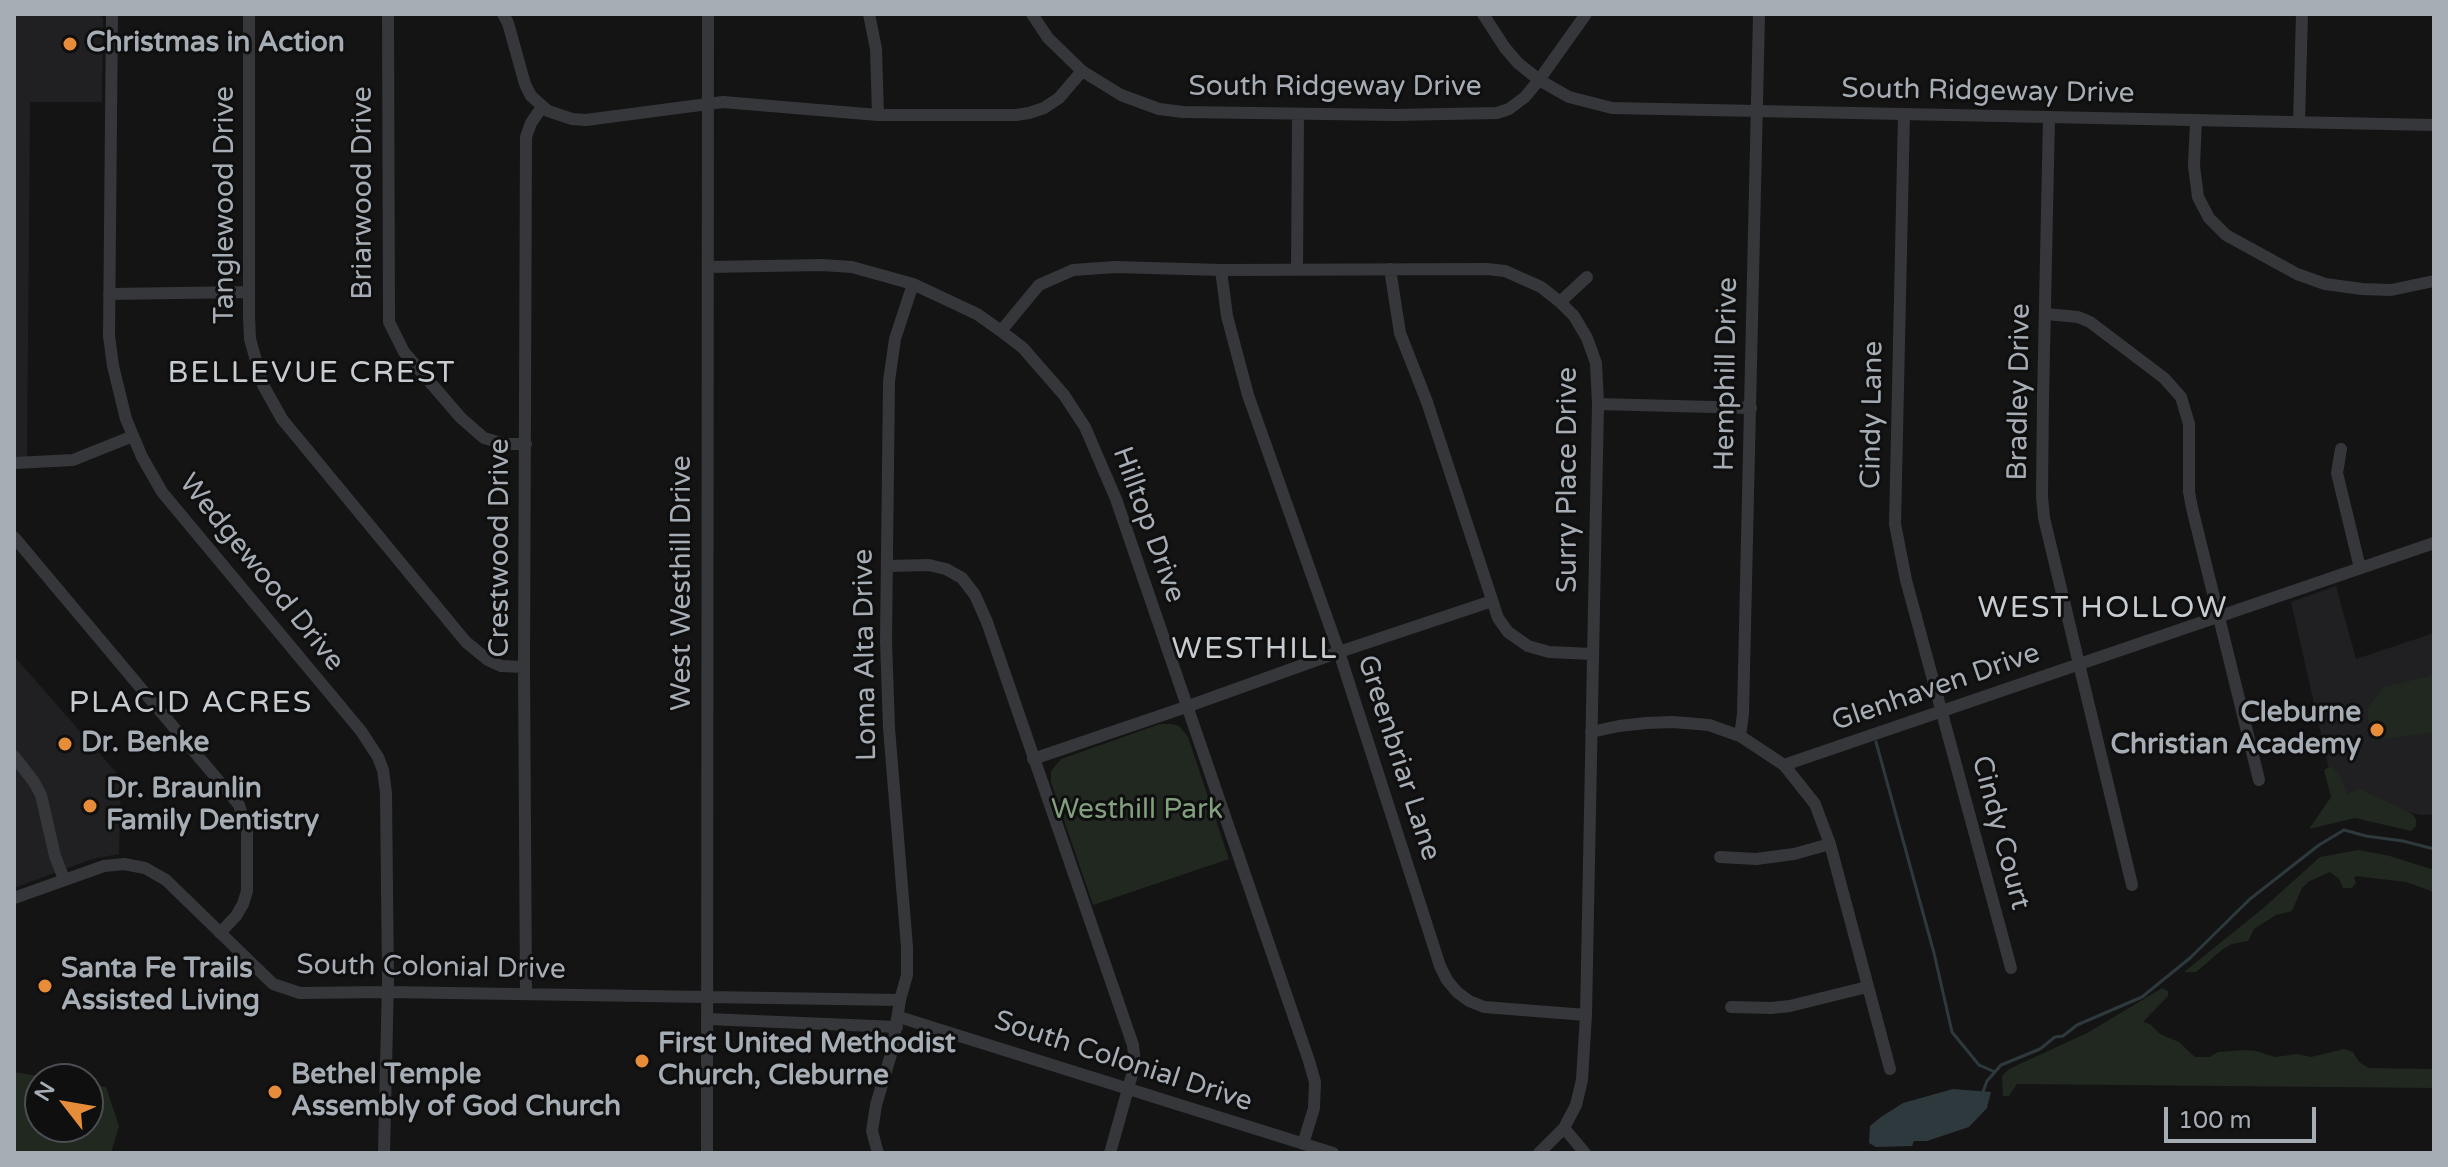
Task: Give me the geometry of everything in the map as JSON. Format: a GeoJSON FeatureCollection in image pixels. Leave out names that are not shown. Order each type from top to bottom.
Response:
{"type":"FeatureCollection","features":[{"type":"Feature","properties":{"kind":"street","name":"Wedgewood Drive"},"geometry":{"type":"LineString","coordinates":[[112,14],[109,336],[123,408],[133,436],[151,474],[174,508],[361,731],[378,757],[386,793],[384,1153]]}},
{"type":"Feature","properties":{"kind":"street","name":"Tanglewood Drive"},"geometry":{"type":"LineString","coordinates":[[249,14],[250,339],[271,402],[466,642],[488,660],[501,666],[524,667]]}},
{"type":"Feature","properties":{"kind":"street","name":"Briarwood Drive"},"geometry":{"type":"LineString","coordinates":[[388,14],[389,322],[404,352],[461,418],[484,438],[505,444],[526,444]]}},
{"type":"Feature","properties":{"kind":"street"},"geometry":{"type":"LineString","coordinates":[[504,14],[525,84],[542,107],[561,117],[586,120],[709,103],[878,115],[1029,113],[1059,98],[1082,71]]}},
{"type":"Feature","properties":{"kind":"street","name":"West Westhill Drive"},"geometry":{"type":"LineString","coordinates":[[707,1153],[708,14]]}},
{"type":"Feature","properties":{"kind":"street"},"geometry":{"type":"LineString","coordinates":[[869,14],[876,49],[878,115]]}},
{"type":"Feature","properties":{"kind":"street","name":"South Ridgeway Drive"},"geometry":{"type":"LineString","coordinates":[[1032,14],[1048,38],[1082,71],[1121,95],[1159,109],[1183,112],[1298,115],[1497,113],[1509,109],[1525,97],[1539,80],[1569,97],[1612,108],[2434,125]]}},
{"type":"Feature","properties":{"kind":"street"},"geometry":{"type":"LineString","coordinates":[[1483,14],[1511,55],[1539,80],[1586,14]]}},
{"type":"Feature","properties":{"kind":"street","name":"Hemphill Drive"},"geometry":{"type":"LineString","coordinates":[[1740,736],[1743,714],[1759,14]]}},
{"type":"Feature","properties":{"kind":"street"},"geometry":{"type":"LineString","coordinates":[[2299,122],[2302,14]]}},
{"type":"Feature","properties":{"kind":"street","name":"Crestwood Drive"},"geometry":{"type":"LineString","coordinates":[[526,994],[526,137],[542,107]]}},
{"type":"Feature","properties":{"kind":"street"},"geometry":{"type":"LineString","coordinates":[[1297,269],[1298,115]]}},
{"type":"Feature","properties":{"kind":"street","name":"Cindy Lane"},"geometry":{"type":"LineString","coordinates":[[1904,115],[1895,524],[1906,580],[1942,710]]}},
{"type":"Feature","properties":{"kind":"street","name":"Bradley Drive"},"geometry":{"type":"LineString","coordinates":[[2049,117],[2042,472],[2044,518],[2132,885]]}},
{"type":"Feature","properties":{"kind":"street"},"geometry":{"type":"LineString","coordinates":[[2196,120],[2194,166],[2198,197],[2209,218],[2226,235],[2297,274],[2325,284],[2391,290],[2434,281]]}},
{"type":"Feature","properties":{"kind":"street","name":"Hilltop Drive"},"geometry":{"type":"LineString","coordinates":[[708,267],[852,267],[913,284],[977,314],[1001,331],[1039,365],[1064,395],[1085,427],[1116,499],[1315,1082],[1314,1108],[1303,1144]]}},
{"type":"Feature","properties":{"kind":"street","name":"Surry Place Drive"},"geometry":{"type":"LineString","coordinates":[[1001,331],[1039,285],[1073,270],[1115,267],[1221,270],[1487,269],[1505,271],[1541,287],[1574,316],[1587,338],[1596,363],[1598,404],[1586,1015],[1582,1080],[1576,1105],[1564,1128]]}},
{"type":"Feature","properties":{"kind":"street"},"geometry":{"type":"LineString","coordinates":[[1390,269],[1400,333],[1427,402],[1492,601],[1508,632],[1528,646],[1549,652],[1592,654]]}},
{"type":"Feature","properties":{"kind":"street","name":"Greenbriar Lane"},"geometry":{"type":"LineString","coordinates":[[1221,270],[1227,316],[1248,395],[1339,652],[1440,966],[1457,992],[1484,1007],[1586,1015]]}},
{"type":"Feature","properties":{"kind":"street"},"geometry":{"type":"LineString","coordinates":[[1560,302],[1587,277]]}},
{"type":"Feature","properties":{"kind":"street","name":"Loma Alta Drive"},"geometry":{"type":"LineString","coordinates":[[878,1153],[872,1131],[876,1105],[907,975],[889,728],[887,566],[890,370],[895,339],[913,284]]}},
{"type":"Feature","properties":{"kind":"street"},"geometry":{"type":"LineString","coordinates":[[109,294],[248,292]]}},
{"type":"Feature","properties":{"kind":"street"},"geometry":{"type":"LineString","coordinates":[[2046,314],[2078,317],[2090,322],[2164,378],[2181,397],[2189,424],[2189,492],[2259,780]]}},
{"type":"Feature","properties":{"kind":"street"},"geometry":{"type":"LineString","coordinates":[[1598,404],[1751,408]]}},
{"type":"Feature","properties":{"kind":"street"},"geometry":{"type":"LineString","coordinates":[[14,463],[73,460],[133,436]]}},
{"type":"Feature","properties":{"kind":"street"},"geometry":{"type":"LineString","coordinates":[[2341,449],[2337,473],[2360,568]]}},
{"type":"Feature","properties":{"kind":"street"},"geometry":{"type":"LineString","coordinates":[[14,537],[239,805],[247,830],[247,891],[236,916],[220,933]]}},
{"type":"Feature","properties":{"kind":"street","name":"Glenhaven Drive"},"geometry":{"type":"LineString","coordinates":[[1784,765],[2434,543]]}},
{"type":"Feature","properties":{"kind":"street"},"geometry":{"type":"LineString","coordinates":[[887,566],[929,565],[946,569],[962,578],[975,595],[987,622],[1133,1045],[1135,1064],[1110,1153]]}},
{"type":"Feature","properties":{"kind":"street"},"geometry":{"type":"LineString","coordinates":[[1033,759],[1492,601]]}},
{"type":"Feature","properties":{"kind":"street","name":"Cindy Court"},"geometry":{"type":"LineString","coordinates":[[1942,710],[2011,968]]}},
{"type":"Feature","properties":{"kind":"street"},"geometry":{"type":"LineString","coordinates":[[1591,732],[1619,726],[1673,722],[1709,725],[1740,736],[1784,765],[1815,804],[1830,844],[1890,1069]]}},
{"type":"Feature","properties":{"kind":"street"},"geometry":{"type":"LineString","coordinates":[[14,756],[41,795],[64,879]]}},
{"type":"Feature","properties":{"kind":"street"},"geometry":{"type":"LineString","coordinates":[[1720,857],[1778,857],[1830,844]]}},
{"type":"Feature","properties":{"kind":"street","name":"South Colonial Drive"},"geometry":{"type":"LineString","coordinates":[[14,898],[113,864],[145,868],[166,880],[265,977],[287,990],[312,993],[900,1000]]}},
{"type":"Feature","properties":{"kind":"street"},"geometry":{"type":"LineString","coordinates":[[1731,1007],[1790,1006],[1867,987]]}},
{"type":"Feature","properties":{"kind":"street","name":"South Colonial Drive"},"geometry":{"type":"LineString","coordinates":[[708,1019],[898,1022],[1129,1088],[1333,1153]]}},
{"type":"Feature","properties":{"kind":"street"},"geometry":{"type":"LineString","coordinates":[[1539,1153],[1564,1128],[1585,1153]]}},
{"type":"Feature","properties":{"kind":"shaded area"},"geometry":{"type":"Polygon","coordinates":[[[97,15],[103,20],[102,102],[30,102],[27,457],[14,457],[14,16],[97,15]]]}},
{"type":"Feature","properties":{"kind":"shaded area","name":"Cleburne Christian Academy"},"geometry":{"type":"Polygon","coordinates":[[[2336,586],[2356,659],[2434,633],[2434,814],[2421,815],[2335,796],[2291,602],[2336,586]]]}},
{"type":"Feature","properties":{"kind":"shaded area"},"geometry":{"type":"Polygon","coordinates":[[[14,656],[121,778],[119,854],[92,859],[14,888],[14,656]]]}},
{"type":"Feature","properties":{"kind":"shaded area"},"geometry":{"type":"Polygon","coordinates":[[[1953,1089],[1991,1092],[1987,1108],[1969,1127],[1927,1141],[1914,1141],[1912,1146],[1876,1147],[1869,1143],[1870,1126],[1881,1117],[1903,1103],[1953,1089]]]}},
{"type":"Feature","properties":{"kind":"green space"},"geometry":{"type":"Polygon","coordinates":[[[2434,675],[2434,732],[2372,741],[2367,709],[2384,687],[2434,675]]]}},
{"type":"Feature","properties":{"kind":"green space","name":"Westhill Park"},"geometry":{"type":"Polygon","coordinates":[[[1160,724],[1179,726],[1188,737],[1229,859],[1093,905],[1051,782],[1051,771],[1061,759],[1160,724]]]}},
{"type":"Feature","properties":{"kind":"green space"},"geometry":{"type":"Polygon","coordinates":[[[2331,766],[2339,774],[2347,794],[2360,789],[2412,814],[2416,826],[2411,831],[2355,818],[2309,829],[2331,797],[2324,770],[2331,766]]]}},
{"type":"Feature","properties":{"kind":"green space"},"geometry":{"type":"Polygon","coordinates":[[[2358,850],[2434,870],[2434,892],[2406,882],[2356,876],[2352,888],[2343,888],[2339,879],[2330,872],[2302,888],[2292,911],[2276,915],[2254,929],[2248,941],[2223,949],[2196,972],[2184,972],[2320,857],[2358,850]]]}},
{"type":"Feature","properties":{"kind":"green space"},"geometry":{"type":"Polygon","coordinates":[[[2162,988],[2168,991],[2168,996],[2143,1022],[2179,1042],[2195,1057],[2244,1050],[2275,1057],[2297,1054],[2311,1057],[2344,1049],[2353,1052],[2359,1062],[2369,1068],[2434,1069],[2434,1088],[2017,1084],[2009,1096],[2003,1096],[2002,1076],[2009,1069],[2089,1032],[2162,988]]]}},
{"type":"Feature","properties":{"kind":"green space"},"geometry":{"type":"Polygon","coordinates":[[[14,1072],[24,1074],[24,1143],[104,1143],[106,1087],[119,1126],[111,1153],[14,1153],[14,1072]]]}},
{"type":"Feature","properties":{"kind":"waterway"},"geometry":{"type":"LineString","coordinates":[[1876,742],[1934,953],[1952,1032],[1979,1065],[1995,1072]]}},
{"type":"Feature","properties":{"kind":"waterway"},"geometry":{"type":"LineString","coordinates":[[1983,1092],[1987,1081],[2001,1065],[2040,1049],[2077,1025],[2142,997],[2190,958],[2250,899],[2319,845],[2344,830],[2434,849]]}},
{"type":"Feature","properties":{"kind":"place","name":"Christmas in Action"},"geometry":{"type":"Point","coordinates":[70,44]}},
{"type":"Feature","properties":{"kind":"place","name":"Cleburne Christian Academy"},"geometry":{"type":"Point","coordinates":[2377,730]}},
{"type":"Feature","properties":{"kind":"place","name":"Dr. Benke"},"geometry":{"type":"Point","coordinates":[65,744]}},
{"type":"Feature","properties":{"kind":"place","name":"Dr. Braunlin Family Dentistry"},"geometry":{"type":"Point","coordinates":[90,806]}},
{"type":"Feature","properties":{"kind":"place","name":"Santa Fe Trails Assisted Living"},"geometry":{"type":"Point","coordinates":[45,986]}},
{"type":"Feature","properties":{"kind":"place","name":"First United Methodist Church, Cleburne"},"geometry":{"type":"Point","coordinates":[642,1061]}},
{"type":"Feature","properties":{"kind":"place","name":"Bethel Temple Assembly of God Church"},"geometry":{"type":"Point","coordinates":[275,1092]}},
{"type":"Feature","properties":{"kind":"district","name":"BELLEVUE CREST"},"geometry":{"type":"Point","coordinates":[312,374]}},
{"type":"Feature","properties":{"kind":"district","name":"WEST HOLLOW"},"geometry":{"type":"Point","coordinates":[2103,609]}},
{"type":"Feature","properties":{"kind":"district","name":"WESTHILL"},"geometry":{"type":"Point","coordinates":[1255,650]}},
{"type":"Feature","properties":{"kind":"district","name":"PLACID ACRES"},"geometry":{"type":"Point","coordinates":[191,704]}}]}
